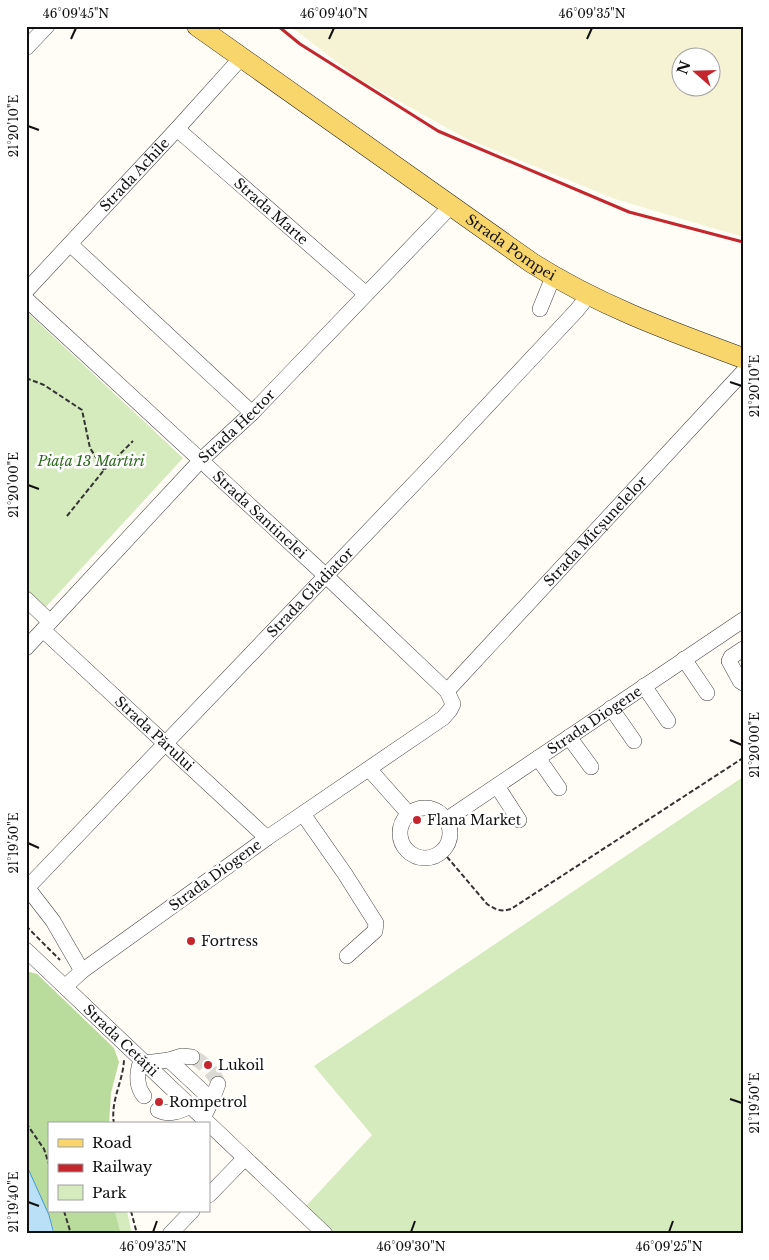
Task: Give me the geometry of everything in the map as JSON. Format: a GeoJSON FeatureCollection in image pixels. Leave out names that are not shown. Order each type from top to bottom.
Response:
{"type":"FeatureCollection","features":[{"type":"Feature","properties":{"kind":"main road","name":"Strada Pompei"},"geometry":{"type":"LineString","coordinates":[[198,26],[553,277],[611,307],[743,358]]}},
{"type":"Feature","properties":{"kind":"street"},"geometry":{"type":"LineString","coordinates":[[26,48],[47,26]]}},
{"type":"Feature","properties":{"kind":"street","name":"Strada Achile"},"geometry":{"type":"LineString","coordinates":[[26,291],[241,58]]}},
{"type":"Feature","properties":{"kind":"street","name":"Strada Marte"},"geometry":{"type":"LineString","coordinates":[[177,129],[366,294]]}},
{"type":"Feature","properties":{"kind":"street","name":"Strada Hector"},"geometry":{"type":"LineString","coordinates":[[26,648],[201,460],[252,412],[451,206]]}},
{"type":"Feature","properties":{"kind":"street"},"geometry":{"type":"LineString","coordinates":[[70,244],[252,412]]}},
{"type":"Feature","properties":{"kind":"street"},"geometry":{"type":"LineString","coordinates":[[540,309],[553,277]]}},
{"type":"Feature","properties":{"kind":"street","name":"Strada Gladiator"},"geometry":{"type":"LineString","coordinates":[[27,886],[429,468],[588,296]]}},
{"type":"Feature","properties":{"kind":"street","name":"Strada Santinelei"},"geometry":{"type":"LineString","coordinates":[[26,299],[325,575],[447,691]]}},
{"type":"Feature","properties":{"kind":"street","name":"Strada Micșunelelor"},"geometry":{"type":"LineString","coordinates":[[447,691],[743,372]]}},
{"type":"Feature","properties":{"kind":"street"},"geometry":{"type":"LineString","coordinates":[[26,599],[46,626]]}},
{"type":"Feature","properties":{"kind":"street","name":"Strada Diogene"},"geometry":{"type":"LineString","coordinates":[[446,820],[743,620]]}},
{"type":"Feature","properties":{"kind":"street","name":"Strada Părului"},"geometry":{"type":"LineString","coordinates":[[46,626],[165,744],[267,838]]}},
{"type":"Feature","properties":{"kind":"street"},"geometry":{"type":"LineString","coordinates":[[743,649],[731,657],[729,661],[743,683]]}},
{"type":"Feature","properties":{"kind":"street"},"geometry":{"type":"LineString","coordinates":[[684,659],[707,693]]}},
{"type":"Feature","properties":{"kind":"street"},"geometry":{"type":"LineString","coordinates":[[644,686],[668,721]]}},
{"type":"Feature","properties":{"kind":"street","name":"Strada Diogene"},"geometry":{"type":"LineString","coordinates":[[65,987],[82,971],[267,838],[443,718],[453,704],[447,691]]}},
{"type":"Feature","properties":{"kind":"street"},"geometry":{"type":"LineString","coordinates":[[611,708],[634,741]]}},
{"type":"Feature","properties":{"kind":"street"},"geometry":{"type":"LineString","coordinates":[[569,737],[591,767]]}},
{"type":"Feature","properties":{"kind":"street"},"geometry":{"type":"LineString","coordinates":[[538,758],[559,788]]}},
{"type":"Feature","properties":{"kind":"street"},"geometry":{"type":"LineString","coordinates":[[369,769],[410,814]]}},
{"type":"Feature","properties":{"kind":"street"},"geometry":{"type":"LineString","coordinates":[[497,786],[519,820]]}},
{"type":"Feature","properties":{"kind":"street"},"geometry":{"type":"LineString","coordinates":[[425,808],[441,813],[446,820],[450,833],[446,846],[442,851],[428,858],[413,854],[407,849],[401,835],[401,827],[404,820],[410,814],[425,808]]}},
{"type":"Feature","properties":{"kind":"street"},"geometry":{"type":"LineString","coordinates":[[303,814],[376,923],[375,931],[347,956]]}},
{"type":"Feature","properties":{"kind":"street"},"geometry":{"type":"LineString","coordinates":[[27,886],[53,921],[82,971]]}},
{"type":"Feature","properties":{"kind":"street","name":"Strada Cetății"},"geometry":{"type":"LineString","coordinates":[[26,950],[207,1122]]}},
{"type":"Feature","properties":{"kind":"street"},"geometry":{"type":"LineString","coordinates":[[144,1096],[140,1090],[138,1078],[143,1061],[169,1060],[182,1056],[192,1057]]}},
{"type":"Feature","properties":{"kind":"street"},"geometry":{"type":"LineString","coordinates":[[169,1060],[212,1100]]}},
{"type":"Feature","properties":{"kind":"street"},"geometry":{"type":"LineString","coordinates":[[203,1118],[218,1084]]}},
{"type":"Feature","properties":{"kind":"street"},"geometry":{"type":"LineString","coordinates":[[158,1110],[165,1113],[174,1113],[191,1106]]}},
{"type":"Feature","properties":{"kind":"street","name":"Strada Cetății"},"geometry":{"type":"LineString","coordinates":[[210,1125],[324,1233]]}},
{"type":"Feature","properties":{"kind":"street"},"geometry":{"type":"LineString","coordinates":[[210,1194],[245,1158]]}},
{"type":"Feature","properties":{"kind":"street"},"geometry":{"type":"LineString","coordinates":[[170,1234],[191,1212]]}},
{"type":"Feature","properties":{"kind":"path"},"geometry":{"type":"LineString","coordinates":[[26,378],[44,385],[82,410],[90,448],[104,470]]}},
{"type":"Feature","properties":{"kind":"path"},"geometry":{"type":"LineString","coordinates":[[67,516],[104,470],[133,441]]}},
{"type":"Feature","properties":{"kind":"path"},"geometry":{"type":"LineString","coordinates":[[442,851],[487,904],[502,911],[511,909],[743,758]]}},
{"type":"Feature","properties":{"kind":"path"},"geometry":{"type":"LineString","coordinates":[[114,1122],[113,1103],[123,1071],[124,1057]]}},
{"type":"Feature","properties":{"kind":"path"},"geometry":{"type":"LineString","coordinates":[[26,1123],[44,1149],[48,1161]]}},
{"type":"Feature","properties":{"kind":"path"},"geometry":{"type":"LineString","coordinates":[[64,1212],[71,1234]]}},
{"type":"Feature","properties":{"kind":"path"},"geometry":{"type":"LineString","coordinates":[[131,1212],[137,1234]]}},
{"type":"Feature","properties":{"kind":"shaded area"},"geometry":{"type":"Polygon","coordinates":[[[290,26],[743,26],[743,237],[615,199],[467,139],[359,79],[290,26]]]}},
{"type":"Feature","properties":{"kind":"green space","name":"Piața 13 Martiri"},"geometry":{"type":"Polygon","coordinates":[[[26,311],[183,458],[44,609],[26,592],[26,311]]]}},
{"type":"Feature","properties":{"kind":"green space"},"geometry":{"type":"Polygon","coordinates":[[[743,777],[743,1234],[334,1234],[307,1205],[372,1135],[314,1066],[743,777]]]}},
{"type":"Feature","properties":{"kind":"green space"},"geometry":{"type":"Polygon","coordinates":[[[26,971],[37,974],[114,1048],[119,1062],[111,1093],[109,1122],[48,1122],[48,1212],[115,1212],[121,1234],[55,1234],[49,1215],[26,1164],[26,971]]]}},
{"type":"Feature","properties":{"kind":"green space"},"geometry":{"type":"Polygon","coordinates":[[[115,1212],[127,1212],[132,1234],[121,1234],[115,1212]]]}},
{"type":"Feature","properties":{"kind":"water"},"geometry":{"type":"Polygon","coordinates":[[[26,1164],[49,1215],[54,1234],[26,1234],[26,1164]]]}},
{"type":"Feature","properties":{"kind":"tunnel"},"geometry":{"type":"LineString","coordinates":[[192,1057],[208,1068],[215,1076],[218,1084]]}},
{"type":"Feature","properties":{"kind":"railway"},"geometry":{"type":"LineString","coordinates":[[278,26],[300,44],[438,131],[629,212],[743,242]]}},
{"type":"Feature","properties":{"kind":"place","name":"Flana Market"},"geometry":{"type":"Point","coordinates":[417,820]}},
{"type":"Feature","properties":{"kind":"place","name":"Fortress"},"geometry":{"type":"Point","coordinates":[191,941]}},
{"type":"Feature","properties":{"kind":"place","name":"Lukoil"},"geometry":{"type":"Point","coordinates":[208,1065]}},
{"type":"Feature","properties":{"kind":"place","name":"Rompetrol"},"geometry":{"type":"Point","coordinates":[159,1102]}}]}
